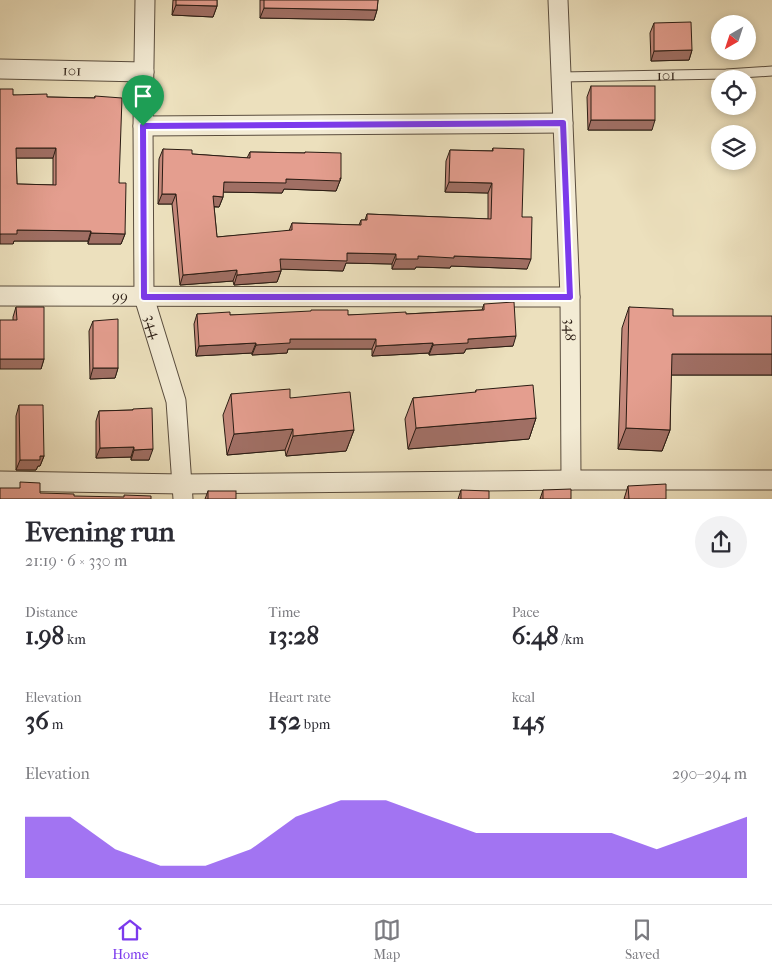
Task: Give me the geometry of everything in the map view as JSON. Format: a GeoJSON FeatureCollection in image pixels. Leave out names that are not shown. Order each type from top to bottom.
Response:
{"type":"FeatureCollection","features":[{"type":"Feature","properties":{"kind":"street","name":"344"},"geometry":{"type":"LineString","coordinates":[[145,0],[143,126],[144,297],[176,401],[183,491]]}},
{"type":"Feature","properties":{"kind":"street","name":"348"},"geometry":{"type":"LineString","coordinates":[[558,0],[570,297],[571,480]]}},
{"type":"Feature","properties":{"kind":"street","name":"101"},"geometry":{"type":"LineString","coordinates":[[0,69],[144,72]]}},
{"type":"Feature","properties":{"kind":"street"},"geometry":{"type":"LineString","coordinates":[[143,126],[563,123]]}},
{"type":"Feature","properties":{"kind":"street","name":"99"},"geometry":{"type":"LineString","coordinates":[[0,296],[570,297]]}},
{"type":"Feature","properties":{"kind":"street"},"geometry":{"type":"LineString","coordinates":[[0,481],[183,491],[571,480],[772,480]]}},
{"type":"Feature","properties":{"kind":"lane","name":"101"},"geometry":{"type":"LineString","coordinates":[[561,77],[726,74],[772,71]]}},
{"type":"Feature","properties":{"kind":"building"},"geometry":{"type":"Polygon","coordinates":[[[176,0],[217,0],[217,6],[176,5],[176,0]]]}},
{"type":"Feature","properties":{"kind":"building"},"geometry":{"type":"Polygon","coordinates":[[[264,0],[378,0],[377,10],[264,8],[264,0]]]}},
{"type":"Feature","properties":{"kind":"building"},"geometry":{"type":"Polygon","coordinates":[[[691,22],[692,50],[654,51],[654,23],[691,22]]]}},
{"type":"Feature","properties":{"kind":"building"},"geometry":{"type":"Polygon","coordinates":[[[591,86],[655,86],[655,120],[591,120],[591,86]]]}},
{"type":"Feature","properties":{"kind":"building"},"geometry":{"type":"Polygon","coordinates":[[[0,89],[13,89],[13,95],[47,94],[47,97],[95,98],[95,96],[122,98],[119,183],[126,183],[125,234],[91,233],[91,231],[17,230],[17,234],[0,234],[0,89]],[[16,148],[17,184],[56,185],[56,148],[16,148]]]}},
{"type":"Feature","properties":{"kind":"building"},"geometry":{"type":"Polygon","coordinates":[[[493,148],[524,149],[522,217],[532,217],[531,259],[418,256],[418,259],[396,259],[396,254],[347,253],[347,261],[280,259],[281,271],[237,275],[237,270],[183,275],[176,194],[162,194],[163,149],[192,150],[192,154],[250,158],[250,152],[341,153],[340,181],[286,179],[286,183],[224,182],[223,197],[213,196],[217,237],[292,230],[292,223],[361,225],[361,220],[367,220],[367,214],[491,219],[492,183],[449,182],[450,150],[493,151],[493,148]]]}},
{"type":"Feature","properties":{"kind":"building"},"geometry":{"type":"Polygon","coordinates":[[[514,302],[516,336],[468,339],[468,343],[376,346],[376,339],[290,339],[290,343],[199,346],[197,314],[230,312],[230,315],[311,310],[348,310],[348,315],[406,312],[406,314],[484,310],[484,304],[514,302]]]}},
{"type":"Feature","properties":{"kind":"building"},"geometry":{"type":"Polygon","coordinates":[[[16,307],[44,307],[44,359],[0,359],[0,320],[17,320],[16,307]]]}},
{"type":"Feature","properties":{"kind":"building"},"geometry":{"type":"Polygon","coordinates":[[[629,307],[673,309],[673,316],[772,316],[772,354],[672,354],[670,430],[626,428],[629,307]]]}},
{"type":"Feature","properties":{"kind":"building"},"geometry":{"type":"Polygon","coordinates":[[[118,319],[118,368],[93,368],[93,321],[118,319]]]}},
{"type":"Feature","properties":{"kind":"building"},"geometry":{"type":"Polygon","coordinates":[[[533,385],[536,418],[416,428],[413,398],[533,385]]]}},
{"type":"Feature","properties":{"kind":"building"},"geometry":{"type":"Polygon","coordinates":[[[290,389],[290,398],[350,392],[354,430],[293,436],[293,429],[234,434],[231,394],[290,389]]]}},
{"type":"Feature","properties":{"kind":"building"},"geometry":{"type":"Polygon","coordinates":[[[19,405],[43,405],[44,456],[40,456],[40,460],[20,460],[19,405]]]}},
{"type":"Feature","properties":{"kind":"building"},"geometry":{"type":"Polygon","coordinates":[[[152,408],[153,449],[134,450],[134,447],[100,448],[99,411],[152,408]]]}},
{"type":"Feature","properties":{"kind":"building"},"geometry":{"type":"Polygon","coordinates":[[[20,482],[40,483],[40,493],[74,494],[74,496],[151,496],[151,499],[0,499],[0,488],[20,488],[20,482]]]}},
{"type":"Feature","properties":{"kind":"building"},"geometry":{"type":"Polygon","coordinates":[[[666,484],[666,499],[629,499],[628,486],[666,484]]]}},
{"type":"Feature","properties":{"kind":"building"},"geometry":{"type":"Polygon","coordinates":[[[571,489],[571,499],[543,499],[543,490],[571,489]]]}},
{"type":"Feature","properties":{"kind":"building"},"geometry":{"type":"Polygon","coordinates":[[[461,490],[489,491],[489,499],[461,499],[461,490]]]}},
{"type":"Feature","properties":{"kind":"building"},"geometry":{"type":"Polygon","coordinates":[[[208,491],[236,491],[236,499],[208,499],[208,491]]]}},
{"type":"Feature","properties":{"kind":"route"},"geometry":{"type":"LineString","coordinates":[[563,123],[570,297],[144,297],[143,126],[563,123]]}}]}
